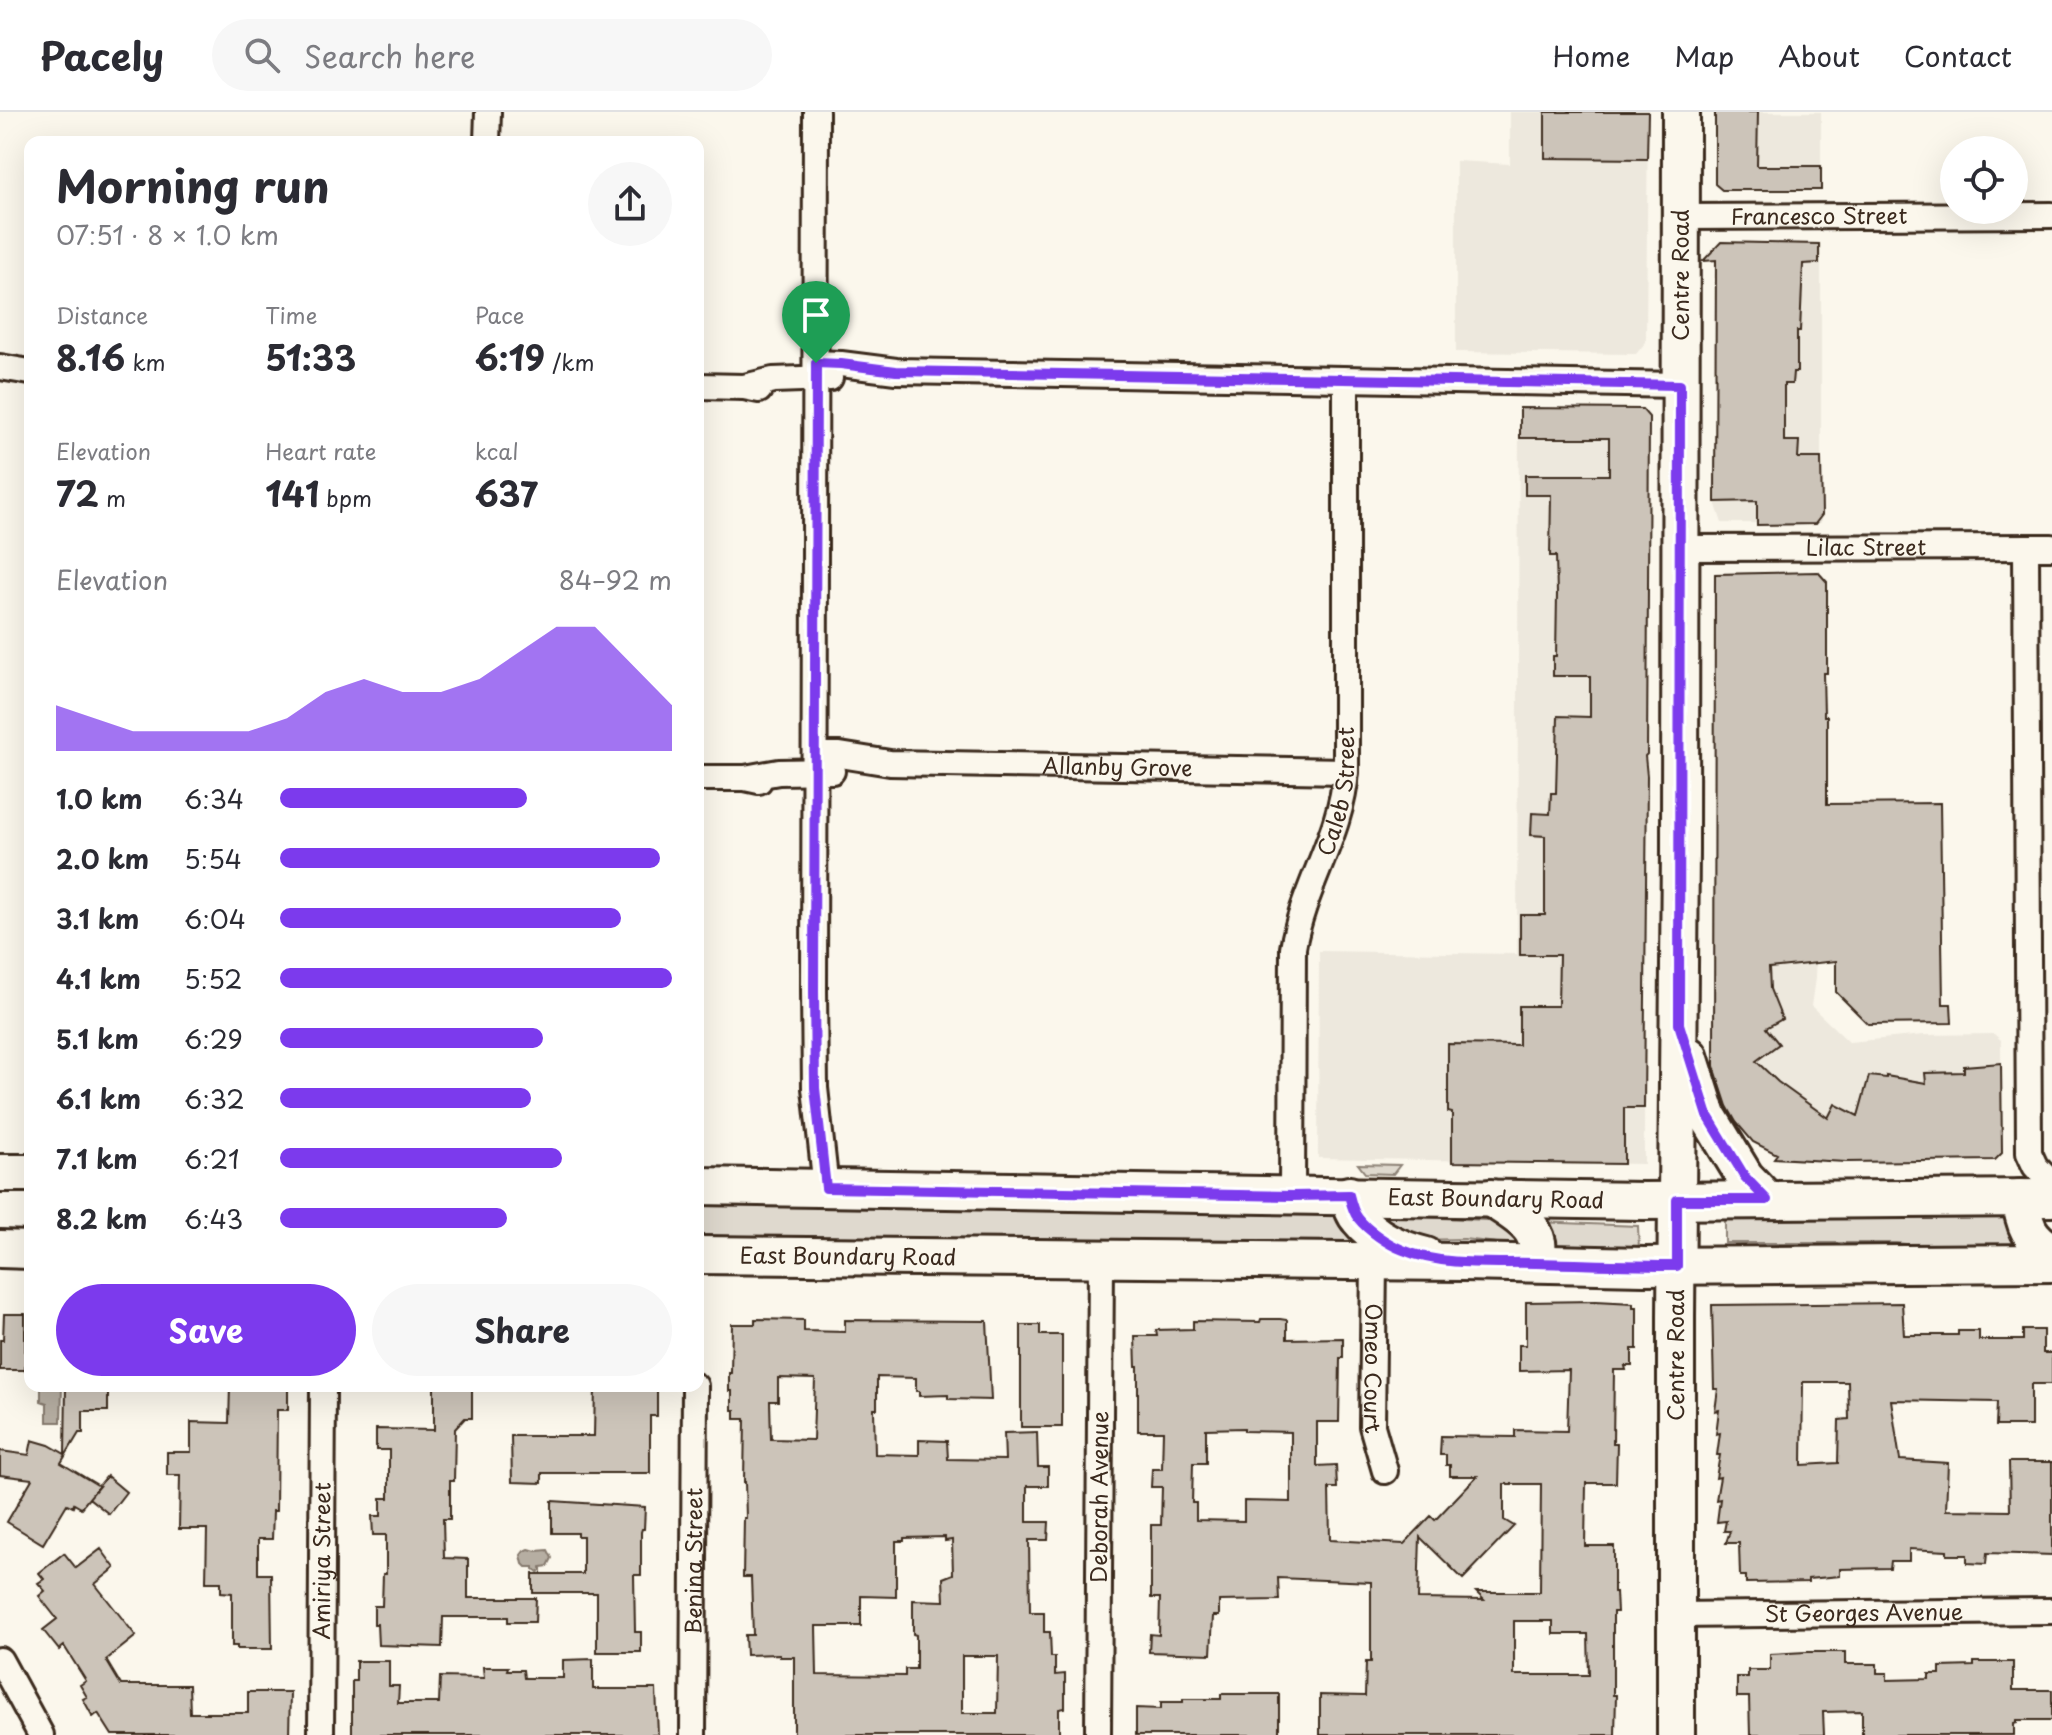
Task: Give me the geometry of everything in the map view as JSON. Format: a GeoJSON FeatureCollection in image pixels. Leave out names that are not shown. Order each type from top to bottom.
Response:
{"type":"FeatureCollection","features":[{"type":"Feature","properties":{"kind":"main road","name":"Centre Road"},"geometry":{"type":"LineString","coordinates":[[1676,1735],[1681,112]]}},
{"type":"Feature","properties":{"kind":"main road"},"geometry":{"type":"LineString","coordinates":[[1679,1024],[1708,1116],[1745,1177],[1767,1200]]}},
{"type":"Feature","properties":{"kind":"main road"},"geometry":{"type":"LineString","coordinates":[[0,1173],[24,1173]]}},
{"type":"Feature","properties":{"kind":"main road","name":"East Boundary Road"},"geometry":{"type":"LineString","coordinates":[[704,1186],[1643,1201],[2041,1193]]}},
{"type":"Feature","properties":{"kind":"main road"},"geometry":{"type":"LineString","coordinates":[[2041,1193],[2024,1219],[2032,1237],[2052,1251]]}},
{"type":"Feature","properties":{"kind":"main road"},"geometry":{"type":"LineString","coordinates":[[1349,1195],[1358,1219],[1386,1241],[1403,1250],[1463,1262]]}},
{"type":"Feature","properties":{"kind":"main road"},"geometry":{"type":"LineString","coordinates":[[1491,1198],[1532,1228],[1539,1253],[1535,1263]]}},
{"type":"Feature","properties":{"kind":"main road"},"geometry":{"type":"LineString","coordinates":[[0,1249],[24,1250]]}},
{"type":"Feature","properties":{"kind":"main road","name":"East Boundary Road"},"geometry":{"type":"LineString","coordinates":[[704,1255],[1677,1266],[2052,1263]]}},
{"type":"Feature","properties":{"kind":"street"},"geometry":{"type":"LineString","coordinates":[[487,136],[488,112]]}},
{"type":"Feature","properties":{"kind":"street"},"geometry":{"type":"LineString","coordinates":[[816,112],[816,1188]]}},
{"type":"Feature","properties":{"kind":"street","name":"Francesco Street"},"geometry":{"type":"LineString","coordinates":[[1681,217],[2052,215]]}},
{"type":"Feature","properties":{"kind":"street"},"geometry":{"type":"LineString","coordinates":[[0,367],[24,371]]}},
{"type":"Feature","properties":{"kind":"street"},"geometry":{"type":"LineString","coordinates":[[704,386],[744,387],[773,393],[816,379],[896,371],[1680,385]]}},
{"type":"Feature","properties":{"kind":"street"},"geometry":{"type":"LineString","coordinates":[[0,376],[24,373]]}},
{"type":"Feature","properties":{"kind":"street","name":"Caleb Street"},"geometry":{"type":"LineString","coordinates":[[1292,1196],[1293,948],[1298,924],[1342,804],[1346,771],[1346,380]]}},
{"type":"Feature","properties":{"kind":"street"},"geometry":{"type":"LineString","coordinates":[[2026,547],[2029,1153],[2021,1166],[2019,1179],[2041,1193]]}},
{"type":"Feature","properties":{"kind":"street","name":"Lilac Street"},"geometry":{"type":"LineString","coordinates":[[1680,548],[2052,547]]}},
{"type":"Feature","properties":{"kind":"street","name":"Allanby Grove"},"geometry":{"type":"LineString","coordinates":[[704,778],[745,778],[779,785],[816,771],[890,763],[1346,771]]}},
{"type":"Feature","properties":{"kind":"street","name":"Deborah Avenue"},"geometry":{"type":"LineString","coordinates":[[1098,1735],[1101,1259]]}},
{"type":"Feature","properties":{"kind":"street","name":"Omeo Court"},"geometry":{"type":"LineString","coordinates":[[1374,1262],[1372,1426],[1385,1471]]}},
{"type":"Feature","properties":{"kind":"street","name":"Amiriya Street"},"geometry":{"type":"LineString","coordinates":[[321,1735],[323,1392]]}},
{"type":"Feature","properties":{"kind":"street","name":"Benina Street"},"geometry":{"type":"LineString","coordinates":[[693,1735],[695,1392]]}},
{"type":"Feature","properties":{"kind":"street","name":"St Georges Avenue"},"geometry":{"type":"LineString","coordinates":[[1676,1615],[2052,1611]]}},
{"type":"Feature","properties":{"kind":"street"},"geometry":{"type":"LineString","coordinates":[[0,1660],[41,1735]]}},
{"type":"Feature","properties":{"kind":"shaded area"},"geometry":{"type":"Polygon","coordinates":[[[1510,112],[1648,112],[1646,342],[1636,354],[1456,352],[1456,161],[1510,164],[1510,112]]]}},
{"type":"Feature","properties":{"kind":"shaded area"},"geometry":{"type":"Polygon","coordinates":[[[1715,112],[1821,112],[1821,191],[1722,191],[1715,184],[1715,112]]]}},
{"type":"Feature","properties":{"kind":"shaded area"},"geometry":{"type":"Polygon","coordinates":[[[1821,243],[1821,523],[1722,523],[1715,502],[1716,251],[1723,245],[1821,243]]]}},
{"type":"Feature","properties":{"kind":"shaded area"},"geometry":{"type":"Polygon","coordinates":[[[1519,410],[1640,412],[1646,419],[1644,1164],[1318,1158],[1319,951],[1517,954],[1519,410]]]}},
{"type":"Feature","properties":{"kind":"shaded area"},"geometry":{"type":"Polygon","coordinates":[[[1818,572],[1827,582],[1827,673],[1823,674],[1827,716],[1826,906],[1817,928],[1811,1006],[1849,1042],[1924,1035],[1994,1034],[2001,1040],[2002,1153],[1995,1160],[1791,1160],[1777,1154],[1737,1123],[1719,1089],[1714,1057],[1715,574],[1818,572]]]}},
{"type":"Feature","properties":{"kind":"shaded area"},"geometry":{"type":"Polygon","coordinates":[[[1358,1164],[1400,1165],[1393,1174],[1365,1173],[1358,1164]]]}},
{"type":"Feature","properties":{"kind":"shaded area"},"geometry":{"type":"Polygon","coordinates":[[[704,1197],[1336,1208],[1373,1245],[704,1235],[704,1197]]]}},
{"type":"Feature","properties":{"kind":"shaded area"},"geometry":{"type":"Polygon","coordinates":[[[2006,1210],[2024,1246],[1974,1251],[1896,1243],[1725,1243],[1725,1213],[2006,1210]]]}},
{"type":"Feature","properties":{"kind":"shaded area"},"geometry":{"type":"Polygon","coordinates":[[[1373,1215],[1509,1221],[1522,1246],[1464,1239],[1418,1240],[1373,1215]]]}},
{"type":"Feature","properties":{"kind":"shaded area"},"geometry":{"type":"Polygon","coordinates":[[[1538,1222],[1638,1226],[1639,1251],[1554,1252],[1538,1222]]]}},
{"type":"Feature","properties":{"kind":"shaded area"},"geometry":{"type":"Polygon","coordinates":[[[41,1392],[62,1392],[61,1422],[47,1422],[47,1403],[41,1401],[41,1392]]]}},
{"type":"Feature","properties":{"kind":"shaded area"},"geometry":{"type":"Polygon","coordinates":[[[529,1549],[548,1550],[552,1558],[548,1566],[541,1567],[538,1572],[534,1567],[526,1567],[521,1555],[529,1549]]]}},
{"type":"Feature","properties":{"kind":"building"},"geometry":{"type":"Polygon","coordinates":[[[1545,112],[1648,112],[1647,159],[1545,158],[1545,112]]]}},
{"type":"Feature","properties":{"kind":"building"},"geometry":{"type":"Polygon","coordinates":[[[1715,112],[1758,112],[1757,166],[1821,166],[1821,190],[1722,190],[1715,184],[1715,112]]]}},
{"type":"Feature","properties":{"kind":"building"},"geometry":{"type":"Polygon","coordinates":[[[1721,242],[1819,244],[1819,263],[1803,264],[1797,372],[1793,372],[1792,384],[1784,384],[1784,441],[1799,441],[1798,458],[1821,458],[1822,515],[1815,524],[1757,525],[1757,501],[1715,502],[1716,260],[1703,261],[1721,242]]]}},
{"type":"Feature","properties":{"kind":"building"},"geometry":{"type":"Polygon","coordinates":[[[1520,408],[1642,409],[1649,417],[1644,1108],[1624,1108],[1624,1164],[1452,1162],[1448,1044],[1519,1045],[1519,1006],[1558,1006],[1559,955],[1520,955],[1520,915],[1545,915],[1545,836],[1531,835],[1532,813],[1550,814],[1551,793],[1556,793],[1558,716],[1590,717],[1590,676],[1553,676],[1557,594],[1556,556],[1550,556],[1551,495],[1525,495],[1525,475],[1609,475],[1609,438],[1520,438],[1520,408]]]}},
{"type":"Feature","properties":{"kind":"building"},"geometry":{"type":"Polygon","coordinates":[[[1818,572],[1827,582],[1827,673],[1823,673],[1824,716],[1827,716],[1827,804],[1940,803],[1943,1004],[1951,1004],[1952,1023],[1868,1024],[1836,992],[1836,961],[1769,968],[1770,989],[1782,1019],[1766,1028],[1779,1044],[1756,1061],[1778,1082],[1828,1118],[1835,1104],[1858,1116],[1869,1076],[1926,1083],[1925,1073],[1964,1072],[1964,1066],[2001,1063],[2002,1153],[1995,1160],[1846,1162],[1774,1158],[1777,1154],[1753,1142],[1736,1122],[1727,1106],[1714,1066],[1715,574],[1818,572]]]}},
{"type":"Feature","properties":{"kind":"building"},"geometry":{"type":"Polygon","coordinates":[[[1596,1301],[1633,1303],[1633,1307],[1637,1307],[1637,1349],[1632,1349],[1632,1366],[1625,1366],[1626,1370],[1614,1370],[1616,1483],[1586,1483],[1585,1546],[1614,1546],[1617,1612],[1613,1612],[1615,1735],[1320,1735],[1320,1695],[1365,1696],[1366,1662],[1371,1662],[1371,1582],[1278,1578],[1279,1600],[1219,1601],[1219,1616],[1213,1616],[1211,1654],[1149,1652],[1150,1634],[1159,1635],[1160,1598],[1151,1598],[1151,1525],[1161,1525],[1162,1487],[1151,1487],[1152,1469],[1162,1469],[1163,1431],[1138,1431],[1135,1336],[1157,1336],[1156,1330],[1193,1329],[1193,1321],[1260,1322],[1261,1319],[1280,1319],[1287,1320],[1287,1339],[1343,1338],[1339,1422],[1317,1422],[1317,1466],[1336,1465],[1337,1488],[1329,1488],[1330,1540],[1404,1544],[1431,1516],[1435,1520],[1477,1476],[1450,1476],[1446,1455],[1440,1455],[1441,1436],[1515,1437],[1515,1430],[1567,1431],[1569,1370],[1519,1371],[1519,1345],[1526,1345],[1526,1302],[1596,1301]],[[1244,1428],[1206,1429],[1206,1463],[1193,1463],[1192,1503],[1196,1503],[1196,1520],[1244,1521],[1244,1501],[1291,1502],[1291,1432],[1244,1431],[1244,1428]],[[1504,1484],[1504,1520],[1514,1526],[1463,1579],[1420,1537],[1418,1599],[1484,1600],[1476,1592],[1540,1592],[1541,1484],[1504,1484]],[[1514,1621],[1514,1675],[1589,1675],[1588,1634],[1553,1634],[1553,1621],[1514,1621]]]}},
{"type":"Feature","properties":{"kind":"building"},"geometry":{"type":"Polygon","coordinates":[[[1902,1303],[1904,1335],[1958,1335],[1958,1331],[1979,1331],[1979,1340],[2023,1340],[2023,1330],[2043,1330],[2043,1353],[2052,1353],[2052,1384],[2031,1384],[2031,1426],[1996,1426],[1997,1402],[1891,1400],[1900,1460],[1948,1463],[1946,1510],[2010,1511],[2009,1462],[2052,1462],[2052,1555],[1987,1553],[1986,1564],[1967,1563],[1967,1555],[1947,1555],[1947,1551],[1909,1549],[1909,1561],[1891,1561],[1890,1568],[1840,1569],[1840,1576],[1808,1579],[1808,1582],[1746,1583],[1746,1576],[1740,1576],[1739,1543],[1726,1543],[1730,1531],[1724,1531],[1726,1521],[1717,1522],[1720,1499],[1716,1500],[1720,1477],[1716,1478],[1720,1433],[1716,1434],[1719,1410],[1715,1411],[1718,1389],[1714,1389],[1712,1305],[1902,1303]],[[1803,1382],[1802,1465],[1838,1463],[1839,1420],[1849,1419],[1848,1382],[1803,1382]]]}},
{"type":"Feature","properties":{"kind":"building"},"geometry":{"type":"Polygon","coordinates":[[[4,1314],[24,1314],[24,1370],[0,1370],[0,1340],[3,1340],[4,1314]]]}},
{"type":"Feature","properties":{"kind":"building"},"geometry":{"type":"Polygon","coordinates":[[[755,1319],[804,1320],[804,1331],[845,1332],[845,1320],[987,1321],[991,1400],[948,1399],[948,1395],[919,1396],[916,1378],[877,1377],[875,1454],[919,1455],[919,1440],[947,1441],[948,1459],[1005,1460],[1004,1433],[1037,1432],[1038,1467],[1048,1467],[1048,1486],[1027,1486],[1027,1522],[1049,1522],[1048,1540],[1029,1540],[1030,1612],[1044,1612],[1044,1632],[1050,1632],[1055,1675],[1065,1674],[1065,1708],[1059,1709],[1059,1735],[794,1735],[794,1657],[780,1657],[780,1654],[746,1655],[745,1635],[753,1635],[751,1577],[743,1577],[745,1419],[735,1419],[729,1373],[732,1324],[755,1324],[755,1319]],[[778,1378],[778,1401],[770,1401],[771,1439],[813,1440],[815,1379],[778,1378]],[[945,1537],[904,1538],[904,1541],[896,1541],[896,1597],[861,1596],[861,1626],[816,1626],[817,1675],[905,1676],[905,1669],[916,1669],[913,1600],[944,1601],[943,1578],[953,1574],[952,1540],[945,1541],[945,1537]],[[962,1656],[962,1713],[997,1713],[998,1656],[962,1656]]]}},
{"type":"Feature","properties":{"kind":"building"},"geometry":{"type":"Polygon","coordinates":[[[1021,1325],[1040,1325],[1040,1335],[1062,1335],[1062,1427],[1021,1427],[1021,1325]]]}},
{"type":"Feature","properties":{"kind":"building"},"geometry":{"type":"Polygon","coordinates":[[[66,1392],[108,1392],[108,1411],[83,1411],[83,1433],[79,1433],[61,1463],[99,1486],[81,1508],[67,1504],[43,1544],[7,1522],[32,1479],[0,1475],[0,1451],[29,1455],[32,1440],[65,1454],[66,1392]]]}},
{"type":"Feature","properties":{"kind":"building"},"geometry":{"type":"Polygon","coordinates":[[[230,1392],[288,1392],[288,1410],[277,1410],[276,1511],[273,1511],[272,1539],[258,1539],[258,1574],[271,1574],[272,1649],[237,1649],[237,1646],[232,1646],[232,1593],[221,1592],[221,1582],[206,1582],[207,1529],[179,1529],[180,1475],[167,1475],[167,1452],[191,1452],[191,1422],[229,1423],[230,1392]]]}},
{"type":"Feature","properties":{"kind":"building"},"geometry":{"type":"Polygon","coordinates":[[[434,1392],[472,1392],[472,1418],[465,1418],[455,1429],[450,1519],[443,1519],[444,1558],[468,1559],[468,1598],[536,1598],[535,1622],[508,1622],[508,1617],[443,1617],[442,1647],[378,1645],[374,1606],[382,1606],[386,1535],[373,1535],[372,1516],[381,1516],[381,1498],[389,1498],[389,1450],[376,1450],[376,1429],[434,1430],[434,1392]]]}},
{"type":"Feature","properties":{"kind":"building"},"geometry":{"type":"Polygon","coordinates":[[[595,1392],[657,1392],[657,1416],[650,1416],[650,1473],[542,1473],[542,1483],[512,1482],[511,1436],[594,1436],[595,1392]]]}},
{"type":"Feature","properties":{"kind":"building"},"geometry":{"type":"Polygon","coordinates":[[[107,1476],[126,1492],[109,1514],[89,1498],[107,1476]]]}},
{"type":"Feature","properties":{"kind":"building"},"geometry":{"type":"Polygon","coordinates":[[[552,1501],[645,1507],[644,1529],[641,1532],[641,1575],[634,1575],[635,1632],[641,1632],[641,1652],[597,1652],[597,1593],[533,1593],[533,1574],[583,1574],[583,1536],[577,1536],[577,1533],[552,1533],[552,1501]]]}},
{"type":"Feature","properties":{"kind":"building"},"geometry":{"type":"Polygon","coordinates":[[[101,1549],[115,1568],[95,1584],[136,1636],[106,1660],[121,1685],[189,1685],[190,1713],[248,1713],[248,1692],[290,1692],[289,1735],[112,1735],[98,1713],[93,1717],[83,1699],[87,1697],[80,1685],[86,1681],[64,1646],[59,1650],[43,1630],[57,1619],[39,1596],[45,1591],[38,1583],[44,1579],[39,1573],[64,1553],[76,1568],[101,1549]]]}},
{"type":"Feature","properties":{"kind":"building"},"geometry":{"type":"Polygon","coordinates":[[[1845,1652],[1845,1664],[1877,1664],[1877,1673],[1887,1673],[1887,1680],[1929,1679],[1929,1674],[1940,1674],[1940,1667],[1974,1666],[1974,1662],[2013,1662],[2013,1690],[2052,1690],[2052,1720],[2017,1720],[2014,1735],[1862,1735],[1862,1711],[1823,1712],[1824,1735],[1750,1735],[1749,1697],[1737,1697],[1737,1677],[1748,1677],[1748,1670],[1770,1670],[1770,1654],[1845,1652]]]}},
{"type":"Feature","properties":{"kind":"building"},"geometry":{"type":"Polygon","coordinates":[[[593,1659],[593,1689],[656,1689],[658,1735],[352,1735],[352,1681],[356,1681],[356,1661],[389,1661],[389,1686],[399,1686],[398,1703],[439,1703],[440,1677],[484,1678],[483,1667],[508,1667],[507,1670],[523,1670],[524,1678],[563,1678],[563,1660],[593,1659]]]}},
{"type":"Feature","properties":{"kind":"building"},"geometry":{"type":"Polygon","coordinates":[[[1221,1694],[1279,1694],[1279,1735],[1136,1735],[1136,1708],[1161,1709],[1161,1702],[1221,1699],[1221,1694]]]}},
{"type":"Feature","properties":{"kind":"route"},"geometry":{"type":"LineString","coordinates":[[816,363],[896,371],[1680,385],[1679,1024],[1708,1116],[1745,1177],[1767,1200],[1677,1200],[1677,1266],[1644,1266],[1463,1262],[1430,1257],[1403,1250],[1372,1231],[1358,1219],[1349,1195],[826,1188],[815,1088],[816,363]]}}]}
